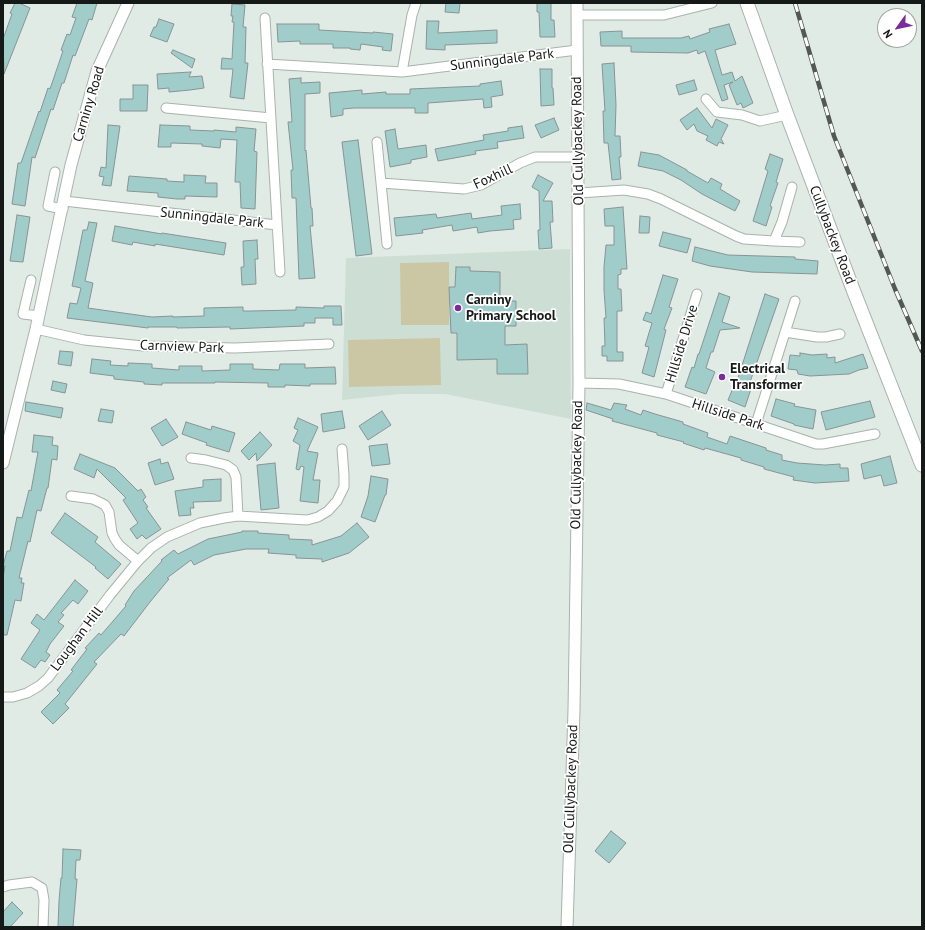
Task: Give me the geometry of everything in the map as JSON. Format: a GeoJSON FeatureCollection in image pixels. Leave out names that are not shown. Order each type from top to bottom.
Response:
{"type":"FeatureCollection","features":[{"type":"Feature","properties":{"kind":"main road","name":"Cullybackey Road"},"geometry":{"type":"LineString","coordinates":[[747,3],[787,115],[854,292],[922,465]]}},
{"type":"Feature","properties":{"kind":"street","name":"Carniny Road"},"geometry":{"type":"LineString","coordinates":[[3,463],[36,329],[72,165],[97,71],[128,3]]}},
{"type":"Feature","properties":{"kind":"street"},"geometry":{"type":"LineString","coordinates":[[402,72],[412,15],[416,3]]}},
{"type":"Feature","properties":{"kind":"street","name":"Old Cullybackey Road"},"geometry":{"type":"LineString","coordinates":[[568,927],[574,710],[579,383],[577,3]]}},
{"type":"Feature","properties":{"kind":"street"},"geometry":{"type":"LineString","coordinates":[[577,15],[664,14],[712,3]]}},
{"type":"Feature","properties":{"kind":"street","name":"Sunningdale Park"},"geometry":{"type":"LineString","coordinates":[[63,205],[277,225],[265,18]]}},
{"type":"Feature","properties":{"kind":"street","name":"Sunningdale Park"},"geometry":{"type":"LineString","coordinates":[[267,64],[402,72],[577,50]]}},
{"type":"Feature","properties":{"kind":"street"},"geometry":{"type":"LineString","coordinates":[[706,99],[717,112],[742,115],[760,121],[787,115]]}},
{"type":"Feature","properties":{"kind":"street"},"geometry":{"type":"LineString","coordinates":[[166,108],[271,118]]}},
{"type":"Feature","properties":{"kind":"street"},"geometry":{"type":"LineString","coordinates":[[377,142],[387,244]]}},
{"type":"Feature","properties":{"kind":"street","name":"Foxhill"},"geometry":{"type":"LineString","coordinates":[[381,183],[464,189],[477,187],[486,183],[520,163],[535,157],[578,157]]}},
{"type":"Feature","properties":{"kind":"street"},"geometry":{"type":"LineString","coordinates":[[56,172],[48,206],[63,205]]}},
{"type":"Feature","properties":{"kind":"street"},"geometry":{"type":"LineString","coordinates":[[774,242],[782,222],[792,187]]}},
{"type":"Feature","properties":{"kind":"street"},"geometry":{"type":"LineString","coordinates":[[579,193],[624,190],[648,194],[736,236],[774,242],[800,242]]}},
{"type":"Feature","properties":{"kind":"street"},"geometry":{"type":"LineString","coordinates":[[277,225],[280,272]]}},
{"type":"Feature","properties":{"kind":"street"},"geometry":{"type":"LineString","coordinates":[[31,280],[23,314],[39,316]]}},
{"type":"Feature","properties":{"kind":"street","name":"Hillside Drive"},"geometry":{"type":"LineString","coordinates":[[666,394],[697,294]]}},
{"type":"Feature","properties":{"kind":"street"},"geometry":{"type":"LineString","coordinates":[[756,424],[795,301]]}},
{"type":"Feature","properties":{"kind":"street","name":"Carnview Park"},"geometry":{"type":"LineString","coordinates":[[36,329],[84,340],[143,346],[235,348],[329,344]]}},
{"type":"Feature","properties":{"kind":"street"},"geometry":{"type":"LineString","coordinates":[[785,332],[817,337],[840,334]]}},
{"type":"Feature","properties":{"kind":"street","name":"Hillside Park"},"geometry":{"type":"LineString","coordinates":[[579,383],[619,384],[666,394],[819,444],[875,434]]}},
{"type":"Feature","properties":{"kind":"street","name":"Loughan Hill"},"geometry":{"type":"LineString","coordinates":[[3,697],[14,697],[27,693],[39,686],[48,678],[110,595],[138,561],[156,544],[177,532],[211,520],[238,516],[312,520],[324,514],[335,505],[340,498],[344,487],[342,449]]}},
{"type":"Feature","properties":{"kind":"street"},"geometry":{"type":"LineString","coordinates":[[191,458],[226,465],[233,470],[236,477],[238,516]]}},
{"type":"Feature","properties":{"kind":"street"},"geometry":{"type":"LineString","coordinates":[[71,496],[93,499],[105,506],[109,512],[112,533],[115,539],[119,545],[138,561]]}},
{"type":"Feature","properties":{"kind":"street"},"geometry":{"type":"LineString","coordinates":[[3,887],[32,882],[42,888],[44,900],[42,927]]}},
{"type":"Feature","properties":{"kind":"shaded area","name":"Carniny Primary School"},"geometry":{"type":"Polygon","coordinates":[[[570,249],[571,419],[445,394],[400,394],[342,400],[346,258],[570,249]]]}},
{"type":"Feature","properties":{"kind":"shaded area"},"geometry":{"type":"Polygon","coordinates":[[[449,262],[449,325],[401,325],[400,263],[449,262]]]}},
{"type":"Feature","properties":{"kind":"shaded area"},"geometry":{"type":"Polygon","coordinates":[[[440,338],[441,385],[349,387],[348,340],[440,338]]]}},
{"type":"Feature","properties":{"kind":"building"},"geometry":{"type":"Polygon","coordinates":[[[15,3],[19,3],[30,8],[4,74],[3,39],[12,14],[10,13],[15,3]]]}},
{"type":"Feature","properties":{"kind":"building"},"geometry":{"type":"Polygon","coordinates":[[[77,3],[97,3],[92,20],[89,19],[75,56],[73,55],[53,110],[51,109],[35,158],[32,157],[25,206],[12,204],[18,163],[21,163],[48,88],[50,89],[67,34],[70,35],[76,18],[72,17],[77,3]]]}},
{"type":"Feature","properties":{"kind":"building"},"geometry":{"type":"Polygon","coordinates":[[[446,3],[460,3],[459,13],[445,12],[446,3]]]}},
{"type":"Feature","properties":{"kind":"building"},"geometry":{"type":"Polygon","coordinates":[[[537,3],[551,3],[551,20],[554,20],[555,37],[540,37],[539,12],[537,12],[537,3]]]}},
{"type":"Feature","properties":{"kind":"building"},"geometry":{"type":"Polygon","coordinates":[[[232,4],[245,5],[243,27],[246,27],[245,63],[248,63],[244,99],[230,97],[233,69],[221,69],[222,58],[232,59],[234,22],[232,22],[233,16],[231,16],[232,4]]]}},
{"type":"Feature","properties":{"kind":"building"},"geometry":{"type":"Polygon","coordinates":[[[159,19],[174,24],[167,42],[150,36],[159,19]]]}},
{"type":"Feature","properties":{"kind":"building"},"geometry":{"type":"Polygon","coordinates":[[[427,21],[439,21],[438,33],[497,30],[497,43],[445,45],[445,50],[426,49],[427,21]]]}},
{"type":"Feature","properties":{"kind":"building"},"geometry":{"type":"Polygon","coordinates":[[[277,24],[319,24],[319,30],[393,34],[391,51],[382,50],[383,47],[361,44],[360,50],[350,48],[333,48],[333,44],[300,44],[300,41],[278,42],[277,24]]]}},
{"type":"Feature","properties":{"kind":"building"},"geometry":{"type":"Polygon","coordinates":[[[729,24],[736,44],[715,50],[722,75],[732,72],[735,81],[742,76],[753,103],[743,108],[741,103],[737,105],[729,85],[733,82],[724,85],[728,99],[722,101],[705,51],[698,54],[697,50],[688,53],[631,52],[631,46],[601,46],[600,32],[622,31],[622,38],[681,38],[689,36],[690,39],[710,32],[709,29],[729,24]]]}},
{"type":"Feature","properties":{"kind":"building"},"geometry":{"type":"Polygon","coordinates":[[[173,50],[195,59],[192,68],[171,53],[173,50]]]}},
{"type":"Feature","properties":{"kind":"building"},"geometry":{"type":"Polygon","coordinates":[[[614,63],[616,105],[615,136],[620,136],[621,157],[619,157],[621,179],[612,180],[608,143],[604,143],[603,111],[605,111],[602,64],[614,63]]]}},
{"type":"Feature","properties":{"kind":"building"},"geometry":{"type":"Polygon","coordinates":[[[540,69],[552,69],[554,105],[541,106],[540,69]]]}},
{"type":"Feature","properties":{"kind":"building"},"geometry":{"type":"Polygon","coordinates":[[[191,72],[189,77],[202,76],[204,88],[169,92],[169,88],[158,89],[157,74],[191,72]]]}},
{"type":"Feature","properties":{"kind":"building"},"geometry":{"type":"Polygon","coordinates":[[[301,78],[301,83],[320,82],[320,93],[305,94],[305,151],[306,150],[312,208],[313,226],[310,226],[315,278],[299,279],[296,198],[292,198],[291,170],[293,170],[288,122],[292,122],[289,79],[301,78]]]}},
{"type":"Feature","properties":{"kind":"building"},"geometry":{"type":"Polygon","coordinates":[[[694,80],[697,90],[679,95],[676,85],[694,80]]]}},
{"type":"Feature","properties":{"kind":"building"},"geometry":{"type":"Polygon","coordinates":[[[501,81],[503,95],[491,97],[492,107],[484,108],[483,99],[428,103],[428,113],[415,113],[415,108],[354,108],[343,109],[343,115],[331,117],[329,93],[362,90],[362,94],[386,92],[386,94],[410,94],[410,89],[480,86],[480,84],[501,81]]]}},
{"type":"Feature","properties":{"kind":"building"},"geometry":{"type":"Polygon","coordinates":[[[133,85],[148,85],[147,111],[120,111],[120,99],[133,99],[133,85]]]}},
{"type":"Feature","properties":{"kind":"building"},"geometry":{"type":"Polygon","coordinates":[[[697,108],[712,128],[716,119],[728,125],[721,139],[724,144],[719,142],[717,146],[706,140],[708,136],[697,131],[694,124],[687,130],[680,120],[697,108]]]}},
{"type":"Feature","properties":{"kind":"building"},"geometry":{"type":"Polygon","coordinates":[[[554,118],[559,130],[541,138],[535,125],[554,118]]]}},
{"type":"Feature","properties":{"kind":"building"},"geometry":{"type":"Polygon","coordinates":[[[108,125],[120,126],[111,186],[102,185],[104,177],[99,176],[101,167],[106,168],[108,125]]]}},
{"type":"Feature","properties":{"kind":"building"},"geometry":{"type":"Polygon","coordinates":[[[160,125],[190,126],[190,130],[236,132],[236,127],[256,129],[254,151],[257,152],[255,209],[241,208],[240,182],[235,182],[237,140],[221,139],[220,148],[202,146],[202,144],[171,143],[171,147],[158,147],[160,125]]]}},
{"type":"Feature","properties":{"kind":"building"},"geometry":{"type":"Polygon","coordinates":[[[522,126],[524,138],[497,142],[498,148],[475,151],[476,154],[438,161],[435,149],[484,140],[483,135],[508,131],[508,128],[522,126]]]}},
{"type":"Feature","properties":{"kind":"building"},"geometry":{"type":"Polygon","coordinates":[[[395,129],[398,149],[426,145],[427,157],[411,160],[411,163],[390,167],[385,131],[395,129]]]}},
{"type":"Feature","properties":{"kind":"building"},"geometry":{"type":"Polygon","coordinates":[[[358,140],[372,254],[356,256],[342,142],[358,140]]]}},
{"type":"Feature","properties":{"kind":"building"},"geometry":{"type":"Polygon","coordinates":[[[641,152],[659,155],[708,183],[711,178],[722,184],[720,189],[740,201],[735,211],[663,171],[638,166],[641,152]]]}},
{"type":"Feature","properties":{"kind":"building"},"geometry":{"type":"Polygon","coordinates":[[[770,154],[783,159],[766,226],[753,221],[768,171],[765,169],[770,154]]]}},
{"type":"Feature","properties":{"kind":"building"},"geometry":{"type":"Polygon","coordinates":[[[184,175],[206,176],[205,183],[217,183],[217,197],[185,196],[185,199],[177,199],[158,197],[158,193],[127,191],[129,176],[184,182],[184,175]]]}},
{"type":"Feature","properties":{"kind":"building"},"geometry":{"type":"Polygon","coordinates":[[[538,175],[553,183],[543,201],[552,201],[553,222],[550,222],[552,248],[539,249],[539,191],[532,187],[538,175]]]}},
{"type":"Feature","properties":{"kind":"building"},"geometry":{"type":"Polygon","coordinates":[[[520,204],[521,219],[513,220],[514,229],[478,233],[477,227],[453,231],[452,225],[422,230],[423,233],[396,236],[394,218],[436,214],[437,218],[471,213],[472,219],[502,215],[501,206],[520,204]]]}},
{"type":"Feature","properties":{"kind":"building"},"geometry":{"type":"Polygon","coordinates":[[[623,207],[627,269],[621,269],[621,274],[618,275],[618,289],[621,289],[622,311],[617,311],[617,352],[623,352],[623,361],[607,361],[607,356],[602,356],[602,346],[605,346],[604,318],[606,318],[604,267],[606,245],[614,245],[614,226],[605,226],[604,209],[623,207]]]}},
{"type":"Feature","properties":{"kind":"building"},"geometry":{"type":"Polygon","coordinates":[[[17,215],[30,217],[23,262],[10,261],[17,215]]]}},
{"type":"Feature","properties":{"kind":"building"},"geometry":{"type":"Polygon","coordinates":[[[640,216],[650,217],[649,233],[639,233],[640,216]]]}},
{"type":"Feature","properties":{"kind":"building"},"geometry":{"type":"Polygon","coordinates":[[[89,222],[97,223],[85,281],[93,283],[88,308],[152,317],[173,317],[204,316],[204,308],[243,307],[243,311],[250,311],[296,310],[296,307],[324,308],[324,306],[341,306],[342,325],[333,325],[333,318],[315,318],[315,323],[304,323],[304,326],[230,329],[230,327],[148,328],[67,318],[70,303],[77,304],[81,288],[72,286],[83,230],[87,230],[89,222]]]}},
{"type":"Feature","properties":{"kind":"building"},"geometry":{"type":"Polygon","coordinates":[[[115,226],[226,243],[224,255],[155,244],[155,246],[133,242],[132,245],[112,241],[115,226]]]}},
{"type":"Feature","properties":{"kind":"building"},"geometry":{"type":"Polygon","coordinates":[[[663,232],[691,239],[687,253],[659,246],[663,232]]]}},
{"type":"Feature","properties":{"kind":"building"},"geometry":{"type":"Polygon","coordinates":[[[257,240],[258,259],[255,259],[256,284],[242,285],[241,267],[244,267],[243,241],[257,240]]]}},
{"type":"Feature","properties":{"kind":"building"},"geometry":{"type":"Polygon","coordinates":[[[695,247],[728,255],[795,257],[795,259],[818,261],[817,274],[752,272],[710,266],[692,261],[695,247]]]}},
{"type":"Feature","properties":{"kind":"building","name":"Carniny Primary School"},"geometry":{"type":"Polygon","coordinates":[[[456,267],[470,267],[470,271],[500,272],[500,301],[516,301],[516,326],[505,326],[505,345],[527,344],[528,374],[497,374],[497,359],[457,360],[457,333],[451,333],[449,287],[455,287],[456,267]]]}},
{"type":"Feature","properties":{"kind":"building"},"geometry":{"type":"Polygon","coordinates":[[[663,275],[678,279],[669,307],[672,308],[664,329],[666,330],[654,377],[642,373],[649,347],[645,346],[652,323],[643,320],[646,312],[651,314],[663,275]]]}},
{"type":"Feature","properties":{"kind":"building"},"geometry":{"type":"Polygon","coordinates":[[[719,293],[730,297],[722,322],[740,328],[720,330],[706,368],[715,372],[706,394],[685,387],[692,367],[694,368],[719,293]]]}},
{"type":"Feature","properties":{"kind":"building"},"geometry":{"type":"Polygon","coordinates":[[[765,294],[779,299],[749,385],[752,386],[745,407],[728,400],[737,381],[765,294]]]}},
{"type":"Feature","properties":{"kind":"building"},"geometry":{"type":"Polygon","coordinates":[[[60,351],[73,352],[71,366],[58,364],[60,351]]]}},
{"type":"Feature","properties":{"kind":"building"},"geometry":{"type":"Polygon","coordinates":[[[800,353],[812,355],[827,354],[827,358],[835,357],[835,363],[863,354],[868,368],[849,374],[810,376],[798,374],[797,370],[788,369],[790,355],[800,356],[800,353]]]}},
{"type":"Feature","properties":{"kind":"building"},"geometry":{"type":"Polygon","coordinates":[[[92,359],[111,361],[110,365],[128,366],[128,363],[152,364],[152,368],[179,370],[179,366],[202,366],[202,371],[230,370],[230,364],[253,364],[253,369],[279,370],[280,364],[305,364],[305,368],[335,367],[336,384],[310,384],[310,386],[285,385],[285,387],[268,387],[268,383],[215,382],[162,383],[162,385],[144,384],[144,382],[114,379],[114,376],[90,373],[92,359]]]}},
{"type":"Feature","properties":{"kind":"building"},"geometry":{"type":"Polygon","coordinates":[[[53,381],[67,384],[65,393],[51,390],[53,381]]]}},
{"type":"Feature","properties":{"kind":"building"},"geometry":{"type":"Polygon","coordinates":[[[776,399],[795,404],[794,406],[816,410],[813,429],[794,425],[771,416],[776,399]]]}},
{"type":"Feature","properties":{"kind":"building"},"geometry":{"type":"Polygon","coordinates":[[[870,401],[875,417],[826,430],[821,412],[870,401]]]}},
{"type":"Feature","properties":{"kind":"building"},"geometry":{"type":"Polygon","coordinates":[[[26,402],[63,408],[61,418],[25,411],[26,402]]]}},
{"type":"Feature","properties":{"kind":"building"},"geometry":{"type":"Polygon","coordinates":[[[587,403],[611,410],[614,403],[627,405],[625,409],[641,415],[643,410],[683,422],[683,424],[708,433],[707,437],[727,444],[730,436],[766,448],[766,450],[782,455],[782,460],[797,463],[825,465],[840,464],[840,468],[848,468],[849,481],[815,483],[793,480],[794,477],[764,469],[764,467],[741,460],[741,458],[705,448],[704,450],[683,443],[684,442],[657,435],[657,433],[612,421],[613,419],[586,410],[587,403]]]}},
{"type":"Feature","properties":{"kind":"building"},"geometry":{"type":"Polygon","coordinates":[[[101,409],[114,411],[112,423],[98,421],[101,409]]]}},
{"type":"Feature","properties":{"kind":"building"},"geometry":{"type":"Polygon","coordinates":[[[342,411],[345,428],[323,432],[321,414],[342,411]]]}},
{"type":"Feature","properties":{"kind":"building"},"geometry":{"type":"Polygon","coordinates":[[[382,411],[391,425],[368,440],[359,426],[382,411]]]}},
{"type":"Feature","properties":{"kind":"building"},"geometry":{"type":"Polygon","coordinates":[[[298,418],[318,427],[307,451],[318,453],[313,480],[320,480],[318,503],[300,501],[304,467],[301,466],[299,470],[296,469],[300,445],[293,441],[298,430],[294,428],[298,418]]]}},
{"type":"Feature","properties":{"kind":"building"},"geometry":{"type":"Polygon","coordinates":[[[166,419],[178,437],[162,446],[151,428],[166,419]]]}},
{"type":"Feature","properties":{"kind":"building"},"geometry":{"type":"Polygon","coordinates":[[[186,422],[211,430],[212,426],[235,433],[229,452],[206,445],[207,443],[182,434],[186,422]]]}},
{"type":"Feature","properties":{"kind":"building"},"geometry":{"type":"Polygon","coordinates":[[[260,432],[272,445],[257,461],[256,453],[249,460],[241,451],[260,432]]]}},
{"type":"Feature","properties":{"kind":"building"},"geometry":{"type":"Polygon","coordinates":[[[34,435],[53,437],[52,445],[58,446],[57,460],[52,459],[48,488],[41,511],[37,510],[30,542],[28,541],[19,578],[22,578],[21,583],[24,583],[21,601],[15,600],[7,635],[3,635],[3,578],[5,566],[3,566],[7,551],[10,551],[17,517],[22,518],[29,490],[31,491],[38,452],[32,452],[34,435]]]}},
{"type":"Feature","properties":{"kind":"building"},"geometry":{"type":"Polygon","coordinates":[[[387,444],[390,464],[372,466],[369,446],[387,444]]]}},
{"type":"Feature","properties":{"kind":"building"},"geometry":{"type":"Polygon","coordinates":[[[80,454],[115,468],[138,491],[141,489],[146,497],[143,500],[148,507],[146,508],[161,529],[146,539],[142,535],[137,539],[130,529],[138,523],[123,500],[126,498],[97,469],[94,478],[74,469],[80,454]]]}},
{"type":"Feature","properties":{"kind":"building"},"geometry":{"type":"Polygon","coordinates":[[[890,456],[897,483],[884,486],[881,475],[864,479],[861,464],[890,456]]]}},
{"type":"Feature","properties":{"kind":"building"},"geometry":{"type":"Polygon","coordinates":[[[160,459],[161,464],[168,462],[174,479],[155,485],[148,463],[160,459]]]}},
{"type":"Feature","properties":{"kind":"building"},"geometry":{"type":"Polygon","coordinates":[[[275,463],[279,508],[261,510],[257,465],[275,463]]]}},
{"type":"Feature","properties":{"kind":"building"},"geometry":{"type":"Polygon","coordinates":[[[371,476],[388,479],[386,495],[375,522],[361,517],[368,496],[371,476]]]}},
{"type":"Feature","properties":{"kind":"building"},"geometry":{"type":"Polygon","coordinates":[[[221,479],[221,501],[193,502],[194,508],[190,508],[191,515],[179,516],[175,491],[203,487],[203,480],[221,479]]]}},
{"type":"Feature","properties":{"kind":"building"},"geometry":{"type":"Polygon","coordinates":[[[65,513],[98,537],[95,542],[121,564],[108,579],[95,568],[96,567],[51,533],[65,513]]]}},
{"type":"Feature","properties":{"kind":"building"},"geometry":{"type":"Polygon","coordinates":[[[357,523],[369,537],[349,553],[322,562],[322,559],[296,558],[296,555],[268,553],[269,549],[246,549],[214,555],[194,565],[191,560],[167,578],[169,579],[124,636],[121,634],[94,662],[97,664],[65,704],[69,708],[53,724],[41,712],[60,693],[57,690],[73,671],[71,670],[87,649],[85,648],[99,633],[101,635],[126,606],[125,605],[134,591],[162,561],[161,560],[174,550],[178,554],[208,539],[242,531],[258,531],[258,533],[289,535],[289,539],[312,540],[312,545],[341,536],[357,523]]]}},
{"type":"Feature","properties":{"kind":"building"},"geometry":{"type":"Polygon","coordinates":[[[75,580],[88,591],[78,604],[73,600],[61,613],[64,615],[58,622],[64,626],[50,644],[46,652],[50,655],[45,662],[41,660],[35,668],[21,659],[40,630],[31,623],[37,614],[44,620],[75,580]]]}},
{"type":"Feature","properties":{"kind":"building"},"geometry":{"type":"Polygon","coordinates":[[[611,831],[626,843],[609,863],[595,851],[611,831]]]}},
{"type":"Feature","properties":{"kind":"building"},"geometry":{"type":"Polygon","coordinates":[[[63,849],[81,850],[80,860],[76,860],[75,879],[77,879],[73,927],[58,927],[63,849]]]}},
{"type":"Feature","properties":{"kind":"building"},"geometry":{"type":"Polygon","coordinates":[[[12,902],[23,913],[10,927],[3,927],[3,912],[12,902]]]}},
{"type":"Feature","properties":{"kind":"railway"},"geometry":{"type":"LineString","coordinates":[[795,3],[834,136],[895,289],[922,351]]}},
{"type":"Feature","properties":{"kind":"place","name":"Carniny Primary School"},"geometry":{"type":"Point","coordinates":[458,308]}},
{"type":"Feature","properties":{"kind":"place","name":"Electrical Transformer"},"geometry":{"type":"Point","coordinates":[722,377]}}]}
